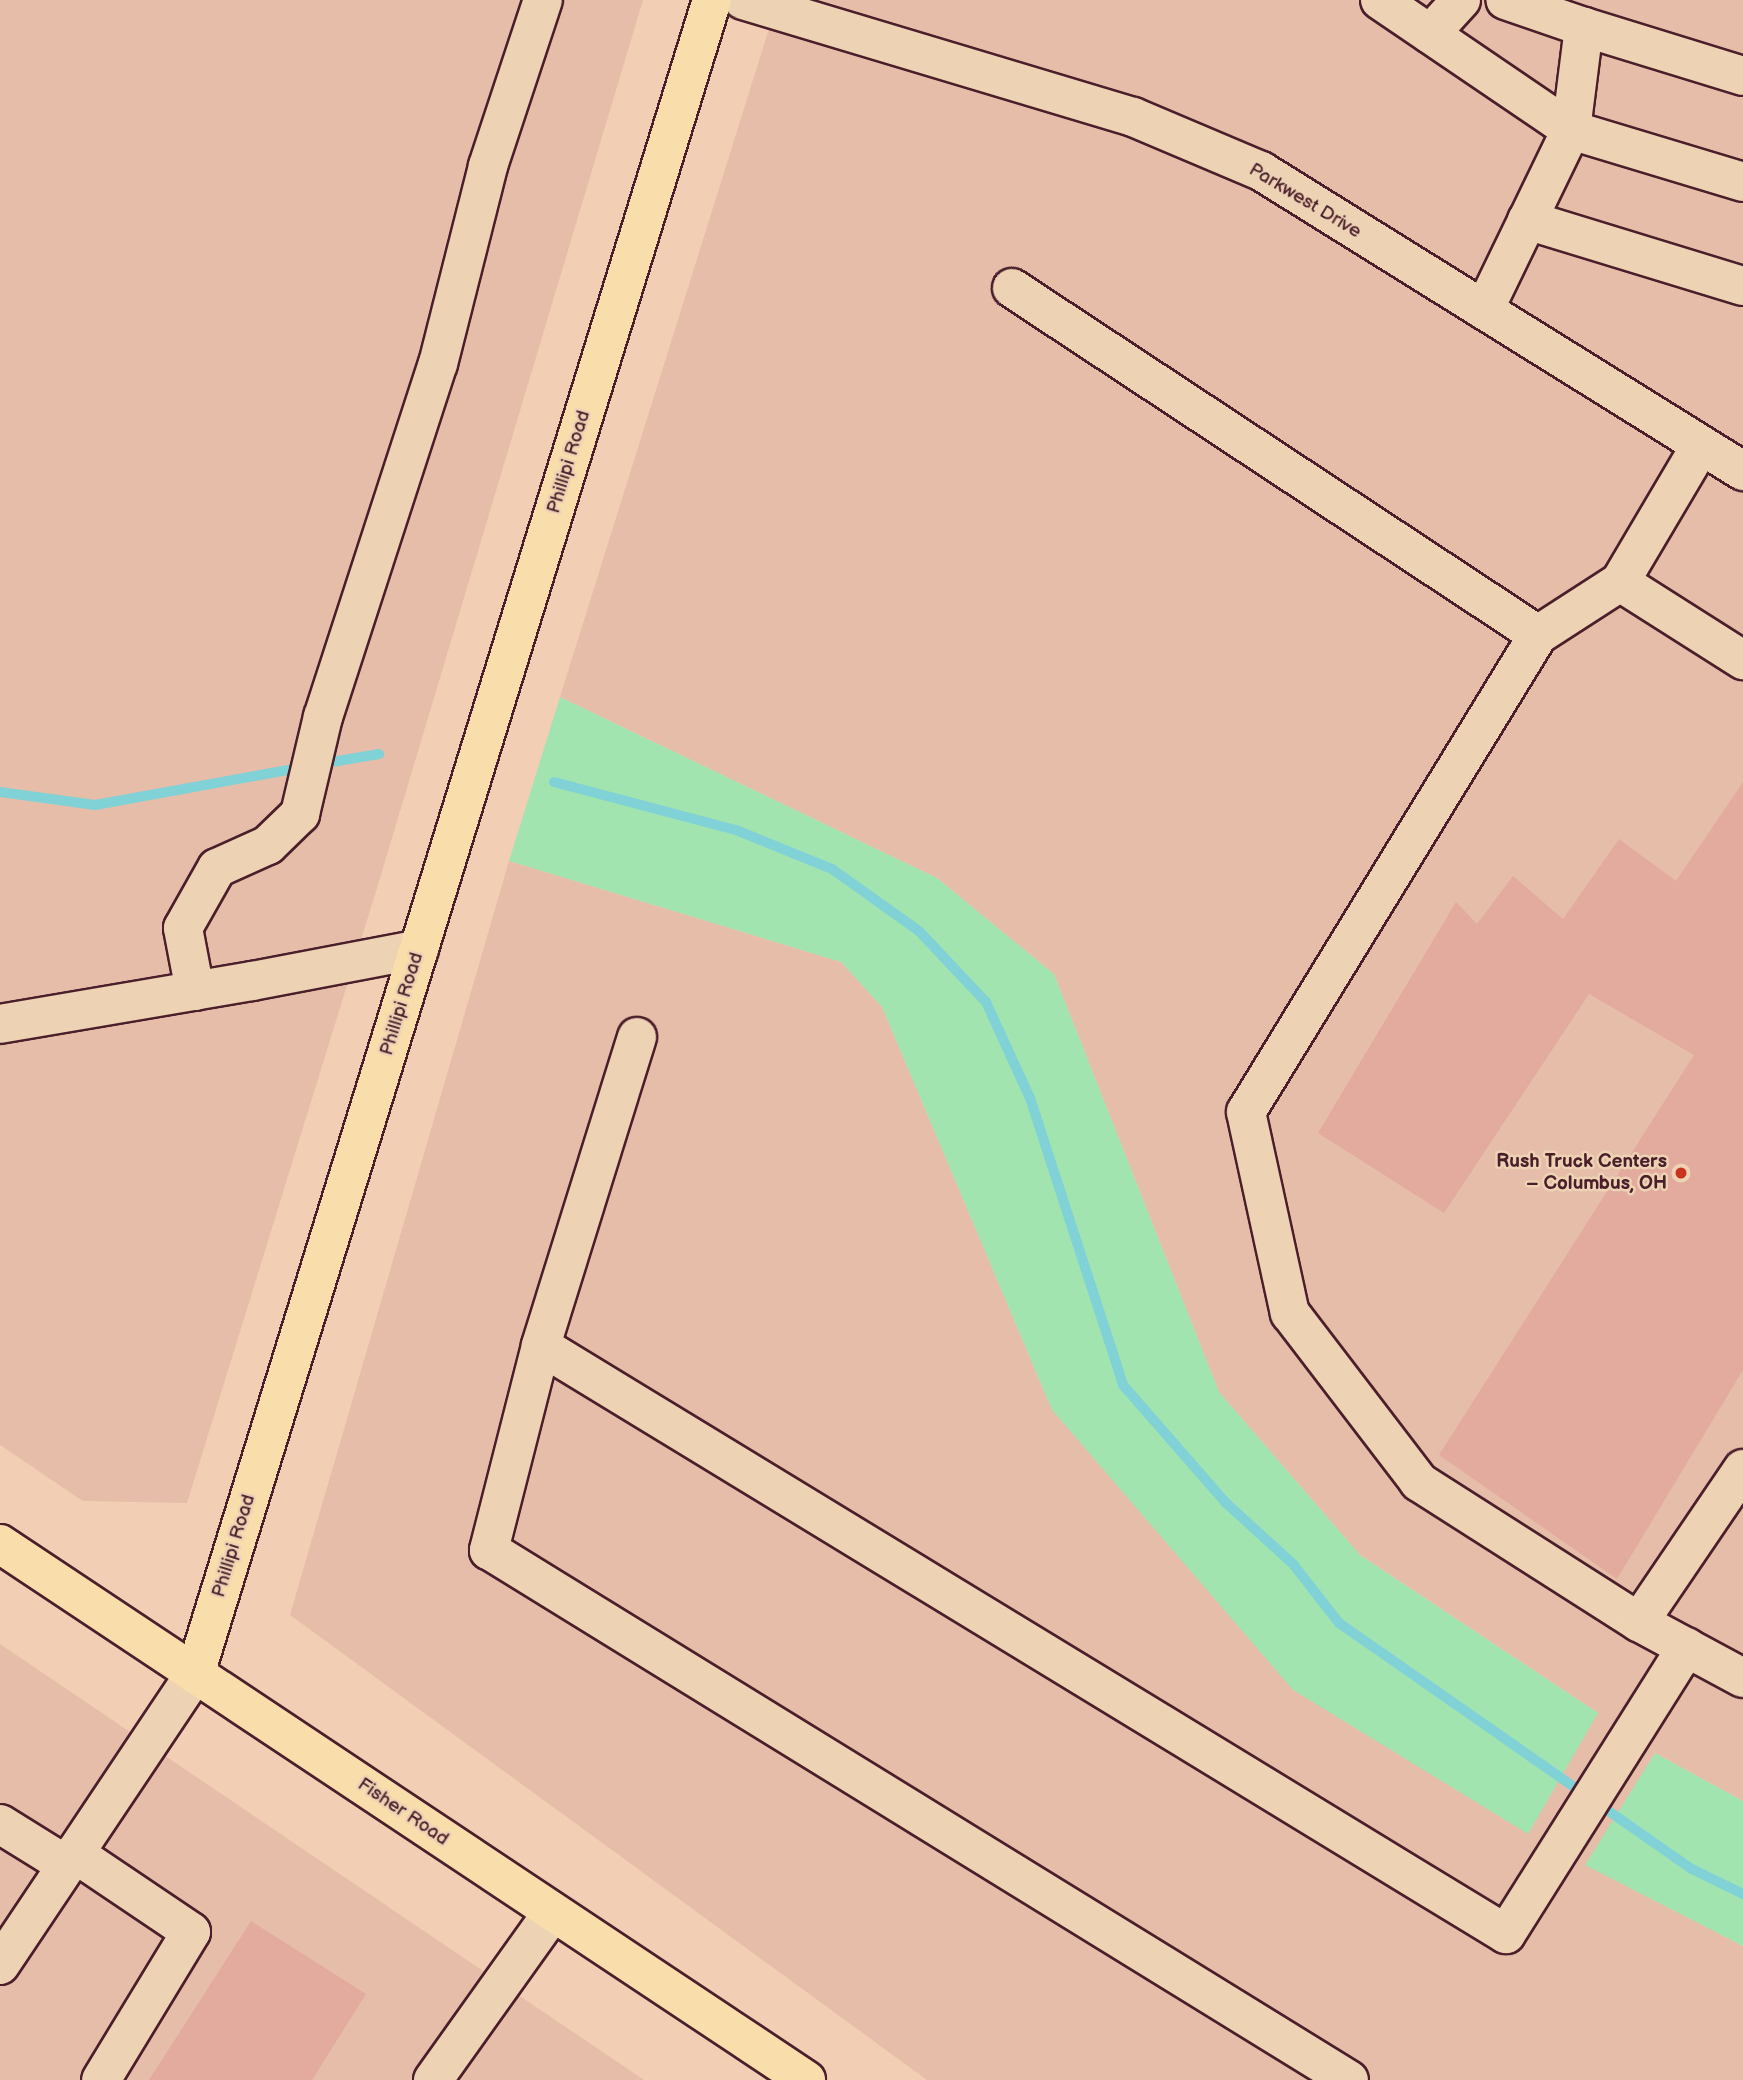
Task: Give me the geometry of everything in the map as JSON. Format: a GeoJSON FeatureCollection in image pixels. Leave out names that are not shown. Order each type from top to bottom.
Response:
{"type":"FeatureCollection","features":[{"type":"Feature","properties":{"kind":"main road","name":"Phillipi Road"},"geometry":{"type":"LineString","coordinates":[[195,1674],[712,0]]}},
{"type":"Feature","properties":{"kind":"main road","name":"Fisher Road"},"geometry":{"type":"LineString","coordinates":[[0,1544],[806,2080]]}},
{"type":"Feature","properties":{"kind":"street"},"geometry":{"type":"LineString","coordinates":[[195,991],[183,929],[217,868],[268,845],[300,814],[323,717],[438,364],[488,166],[543,0]]}},
{"type":"Feature","properties":{"kind":"street","name":"Parkwest Drive"},"geometry":{"type":"LineString","coordinates":[[743,0],[1133,117],[1261,172],[1743,471]]}},
{"type":"Feature","properties":{"kind":"street"},"geometry":{"type":"LineString","coordinates":[[1380,0],[1571,130],[1743,182]]}},
{"type":"Feature","properties":{"kind":"street"},"geometry":{"type":"LineString","coordinates":[[1430,34],[1461,0]]}},
{"type":"Feature","properties":{"kind":"street"},"geometry":{"type":"LineString","coordinates":[[1505,0],[1743,76]]}},
{"type":"Feature","properties":{"kind":"street"},"geometry":{"type":"LineString","coordinates":[[1484,310],[1571,130],[1584,27]]}},
{"type":"Feature","properties":{"kind":"street"},"geometry":{"type":"LineString","coordinates":[[1527,220],[1743,286]]}},
{"type":"Feature","properties":{"kind":"street"},"geometry":{"type":"LineString","coordinates":[[1012,288],[1538,635]]}},
{"type":"Feature","properties":{"kind":"street"},"geometry":{"type":"LineString","coordinates":[[1700,445],[1620,582],[1538,635],[1246,1112],[1290,1313],[1419,1482],[1639,1622],[1743,1678]]}},
{"type":"Feature","properties":{"kind":"street"},"geometry":{"type":"LineString","coordinates":[[1620,582],[1743,660]]}},
{"type":"Feature","properties":{"kind":"street"},"geometry":{"type":"LineString","coordinates":[[0,1024],[419,949]]}},
{"type":"Feature","properties":{"kind":"street"},"geometry":{"type":"LineString","coordinates":[[636,1037],[541,1346],[489,1550],[1349,2080]]}},
{"type":"Feature","properties":{"kind":"street"},"geometry":{"type":"LineString","coordinates":[[541,1346],[1506,1934],[1687,1647]]}},
{"type":"Feature","properties":{"kind":"street"},"geometry":{"type":"LineString","coordinates":[[1639,1622],[1743,1469]]}},
{"type":"Feature","properties":{"kind":"street","name":"Phillipi Road"},"geometry":{"type":"LineString","coordinates":[[0,1965],[195,1674]]}},
{"type":"Feature","properties":{"kind":"street"},"geometry":{"type":"LineString","coordinates":[[0,1824],[70,1859],[191,1932],[101,2080]]}},
{"type":"Feature","properties":{"kind":"street"},"geometry":{"type":"LineString","coordinates":[[433,2080],[553,1912]]}},
{"type":"Feature","properties":{"kind":"shaded area"},"geometry":{"type":"Polygon","coordinates":[[[0,0],[643,0],[377,888],[187,1503],[83,1501],[0,1445],[0,0]]]}},
{"type":"Feature","properties":{"kind":"shaded area"},"geometry":{"type":"Polygon","coordinates":[[[778,0],[1743,0],[1743,1801],[1655,1753],[1586,1865],[1743,1946],[1743,2080],[927,2080],[290,1615],[509,861],[841,962],[882,1007],[1052,1410],[1598,1713],[1360,1555],[1219,1392],[1054,974],[937,878],[560,697],[778,0]]]}},
{"type":"Feature","properties":{"kind":"shaded area"},"geometry":{"type":"Polygon","coordinates":[[[0,1644],[644,2080],[0,2080],[0,1644]]]}},
{"type":"Feature","properties":{"kind":"green space"},"geometry":{"type":"Polygon","coordinates":[[[560,697],[937,878],[1054,974],[1219,1392],[1360,1555],[1598,1713],[1528,1834],[1293,1690],[1052,1410],[882,1007],[841,962],[509,861],[560,697]]]}},
{"type":"Feature","properties":{"kind":"green space"},"geometry":{"type":"Polygon","coordinates":[[[1655,1753],[1743,1801],[1743,1946],[1585,1865],[1655,1753]]]}},
{"type":"Feature","properties":{"kind":"building","name":"Rush Truck Centers – Columbus, OH"},"geometry":{"type":"Polygon","coordinates":[[[1743,782],[1743,1370],[1617,1579],[1439,1455],[1694,1055],[1589,994],[1444,1213],[1318,1133],[1456,902],[1477,924],[1513,876],[1563,919],[1619,839],[1676,881],[1743,782]]]}},
{"type":"Feature","properties":{"kind":"building"},"geometry":{"type":"Polygon","coordinates":[[[251,1921],[366,1994],[312,2080],[149,2080],[251,1921]]]}},
{"type":"Feature","properties":{"kind":"waterway"},"geometry":{"type":"LineString","coordinates":[[320,764],[379,754]]}},
{"type":"Feature","properties":{"kind":"waterway"},"geometry":{"type":"LineString","coordinates":[[0,792],[95,805],[304,767]]}},
{"type":"Feature","properties":{"kind":"waterway"},"geometry":{"type":"LineString","coordinates":[[554,782],[736,830],[832,869],[919,931],[986,1002],[1030,1098],[1123,1385],[1225,1502],[1293,1564],[1339,1623],[1692,1869],[1743,1894]]}},
{"type":"Feature","properties":{"kind":"place","name":"Rush Truck Centers – Columbus, OH"},"geometry":{"type":"Point","coordinates":[1681,1173]}}]}
